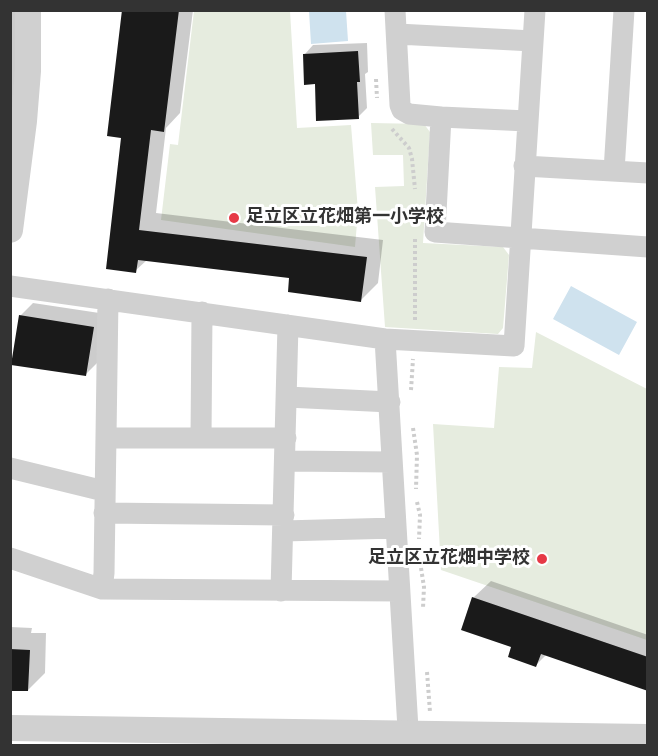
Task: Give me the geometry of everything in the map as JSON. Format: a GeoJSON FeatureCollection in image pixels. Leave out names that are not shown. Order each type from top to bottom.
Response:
{"type":"FeatureCollection","features":[{"type":"Feature","properties":{"kind":"street"},"geometry":{"type":"LineString","coordinates":[[10,230],[24,121],[28,71],[28,10]]}},
{"type":"Feature","properties":{"kind":"street"},"geometry":{"type":"LineString","coordinates":[[395,10],[399,105],[402,110],[409,114],[527,122]]}},
{"type":"Feature","properties":{"kind":"street"},"geometry":{"type":"LineString","coordinates":[[10,286],[386,339],[514,346],[535,10]]}},
{"type":"Feature","properties":{"kind":"street"},"geometry":{"type":"LineString","coordinates":[[614,171],[624,10]]}},
{"type":"Feature","properties":{"kind":"street"},"geometry":{"type":"LineString","coordinates":[[397,34],[533,41]]}},
{"type":"Feature","properties":{"kind":"street"},"geometry":{"type":"LineString","coordinates":[[441,117],[435,232],[648,247]]}},
{"type":"Feature","properties":{"kind":"street"},"geometry":{"type":"LineString","coordinates":[[524,166],[648,173]]}},
{"type":"Feature","properties":{"kind":"street"},"geometry":{"type":"LineString","coordinates":[[102,589],[108,299]]}},
{"type":"Feature","properties":{"kind":"street"},"geometry":{"type":"LineString","coordinates":[[201,438],[202,312]]}},
{"type":"Feature","properties":{"kind":"street"},"geometry":{"type":"LineString","coordinates":[[281,591],[288,325]]}},
{"type":"Feature","properties":{"kind":"street"},"geometry":{"type":"LineString","coordinates":[[386,339],[399,591],[416,738]]}},
{"type":"Feature","properties":{"kind":"street"},"geometry":{"type":"LineString","coordinates":[[287,397],[390,402]]}},
{"type":"Feature","properties":{"kind":"street"},"geometry":{"type":"LineString","coordinates":[[106,438],[286,438]]}},
{"type":"Feature","properties":{"kind":"street"},"geometry":{"type":"LineString","coordinates":[[285,461],[392,462]]}},
{"type":"Feature","properties":{"kind":"street"},"geometry":{"type":"LineString","coordinates":[[10,468],[104,491]]}},
{"type":"Feature","properties":{"kind":"street"},"geometry":{"type":"LineString","coordinates":[[104,513],[396,528]]}},
{"type":"Feature","properties":{"kind":"street"},"geometry":{"type":"LineString","coordinates":[[10,558],[102,589],[399,591]]}},
{"type":"Feature","properties":{"kind":"street"},"geometry":{"type":"LineString","coordinates":[[10,728],[416,738],[648,737]]}},
{"type":"Feature","properties":{"kind":"path"},"geometry":{"type":"LineString","coordinates":[[377,75],[378,101]]}},
{"type":"Feature","properties":{"kind":"path"},"geometry":{"type":"LineString","coordinates":[[387,122],[409,148],[415,197]]}},
{"type":"Feature","properties":{"kind":"path"},"geometry":{"type":"LineString","coordinates":[[411,393],[415,322],[415,231]]}},
{"type":"Feature","properties":{"kind":"path"},"geometry":{"type":"LineString","coordinates":[[411,421],[417,455],[416,490]]}},
{"type":"Feature","properties":{"kind":"path"},"geometry":{"type":"LineString","coordinates":[[416,500],[420,515],[419,547]]}},
{"type":"Feature","properties":{"kind":"path"},"geometry":{"type":"LineString","coordinates":[[420,562],[424,587],[422,615]]}},
{"type":"Feature","properties":{"kind":"path"},"geometry":{"type":"LineString","coordinates":[[416,738],[429,685],[426,665]]}},
{"type":"Feature","properties":{"kind":"shaded area"},"geometry":{"type":"Polygon","coordinates":[[[194,11],[290,11],[297,128],[351,125],[358,211],[355,247],[161,220],[170,144],[178,145],[194,11]]]}},
{"type":"Feature","properties":{"kind":"shaded area"},"geometry":{"type":"Polygon","coordinates":[[[371,123],[424,124],[430,132],[423,243],[503,247],[509,255],[503,328],[498,334],[385,327],[375,187],[404,186],[403,155],[373,155],[371,123]]]}},
{"type":"Feature","properties":{"kind":"shaded area"},"geometry":{"type":"Polygon","coordinates":[[[536,332],[647,389],[647,640],[441,570],[433,424],[494,428],[499,367],[532,368],[536,332]]]}},
{"type":"Feature","properties":{"kind":"water"},"geometry":{"type":"Polygon","coordinates":[[[309,11],[346,11],[348,41],[311,44],[309,11]]]}},
{"type":"Feature","properties":{"kind":"water"},"geometry":{"type":"Polygon","coordinates":[[[571,286],[637,322],[619,355],[553,319],[571,286]]]}},
{"type":"Feature","properties":{"kind":"building"},"geometry":{"type":"Polygon","coordinates":[[[122,10],[179,10],[164,132],[151,130],[139,230],[367,257],[361,302],[288,292],[289,278],[138,260],[136,273],[106,269],[121,138],[107,136],[122,10]]]}},
{"type":"Feature","properties":{"kind":"building"},"geometry":{"type":"Polygon","coordinates":[[[358,51],[359,119],[316,121],[315,84],[304,85],[303,54],[358,51]]]}},
{"type":"Feature","properties":{"kind":"building"},"geometry":{"type":"Polygon","coordinates":[[[19,315],[94,327],[86,376],[11,365],[19,315]]]}},
{"type":"Feature","properties":{"kind":"building"},"geometry":{"type":"Polygon","coordinates":[[[472,597],[648,657],[648,691],[541,654],[536,667],[508,657],[511,647],[461,630],[472,597]]]}},
{"type":"Feature","properties":{"kind":"building"},"geometry":{"type":"Polygon","coordinates":[[[10,649],[30,650],[28,691],[10,691],[10,649]]]}},
{"type":"Feature","properties":{"kind":"place","name":"足立区立花畑第一小学校"},"geometry":{"type":"Point","coordinates":[234,218]}},
{"type":"Feature","properties":{"kind":"place","name":"足立区立花畑中学校"},"geometry":{"type":"Point","coordinates":[542,559]}}]}
